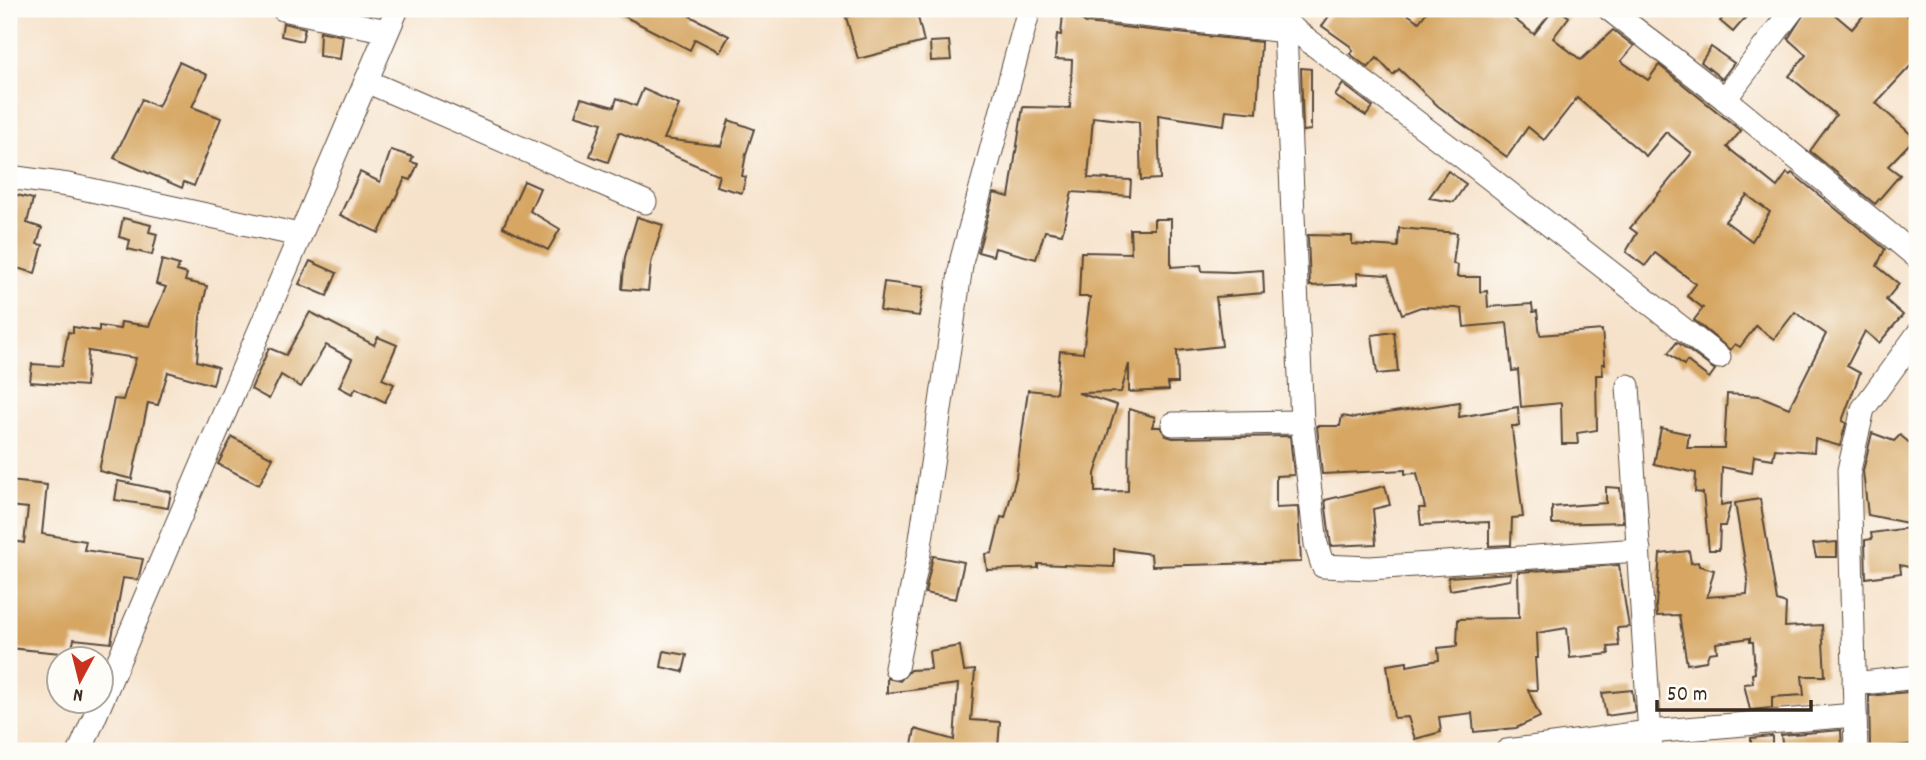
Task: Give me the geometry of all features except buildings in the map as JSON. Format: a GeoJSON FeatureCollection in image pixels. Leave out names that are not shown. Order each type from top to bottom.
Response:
{"type":"FeatureCollection","features":[{"type":"Feature","properties":{"kind":"street"},"geometry":{"type":"LineString","coordinates":[[283,9],[387,31]]}},
{"type":"Feature","properties":{"kind":"street"},"geometry":{"type":"LineString","coordinates":[[80,751],[397,9]]}},
{"type":"Feature","properties":{"kind":"street"},"geometry":{"type":"LineString","coordinates":[[896,668],[919,553],[962,259],[1029,9]]}},
{"type":"Feature","properties":{"kind":"street"},"geometry":{"type":"LineString","coordinates":[[1088,9],[1280,20],[1496,182],[1719,357]]}},
{"type":"Feature","properties":{"kind":"street"},"geometry":{"type":"LineString","coordinates":[[1609,9],[1725,99],[1917,257]]}},
{"type":"Feature","properties":{"kind":"street"},"geometry":{"type":"LineString","coordinates":[[1725,99],[1793,9]]}},
{"type":"Feature","properties":{"kind":"street"},"geometry":{"type":"LineString","coordinates":[[1280,20],[1302,422],[1316,544],[1323,566],[1370,568],[1639,550]]}},
{"type":"Feature","properties":{"kind":"street"},"geometry":{"type":"LineString","coordinates":[[366,81],[645,202]]}},
{"type":"Feature","properties":{"kind":"street"},"geometry":{"type":"LineString","coordinates":[[9,177],[68,185],[299,235]]}},
{"type":"Feature","properties":{"kind":"street"},"geometry":{"type":"LineString","coordinates":[[1856,751],[1849,470],[1863,409],[1917,335]]}},
{"type":"Feature","properties":{"kind":"street"},"geometry":{"type":"LineString","coordinates":[[1628,386],[1650,742]]}},
{"type":"Feature","properties":{"kind":"street"},"geometry":{"type":"LineString","coordinates":[[1173,424],[1302,422]]}},
{"type":"Feature","properties":{"kind":"street"},"geometry":{"type":"LineString","coordinates":[[1854,684],[1917,677]]}},
{"type":"Feature","properties":{"kind":"street"},"geometry":{"type":"LineString","coordinates":[[1507,751],[1650,742],[1855,715]]}}]}
